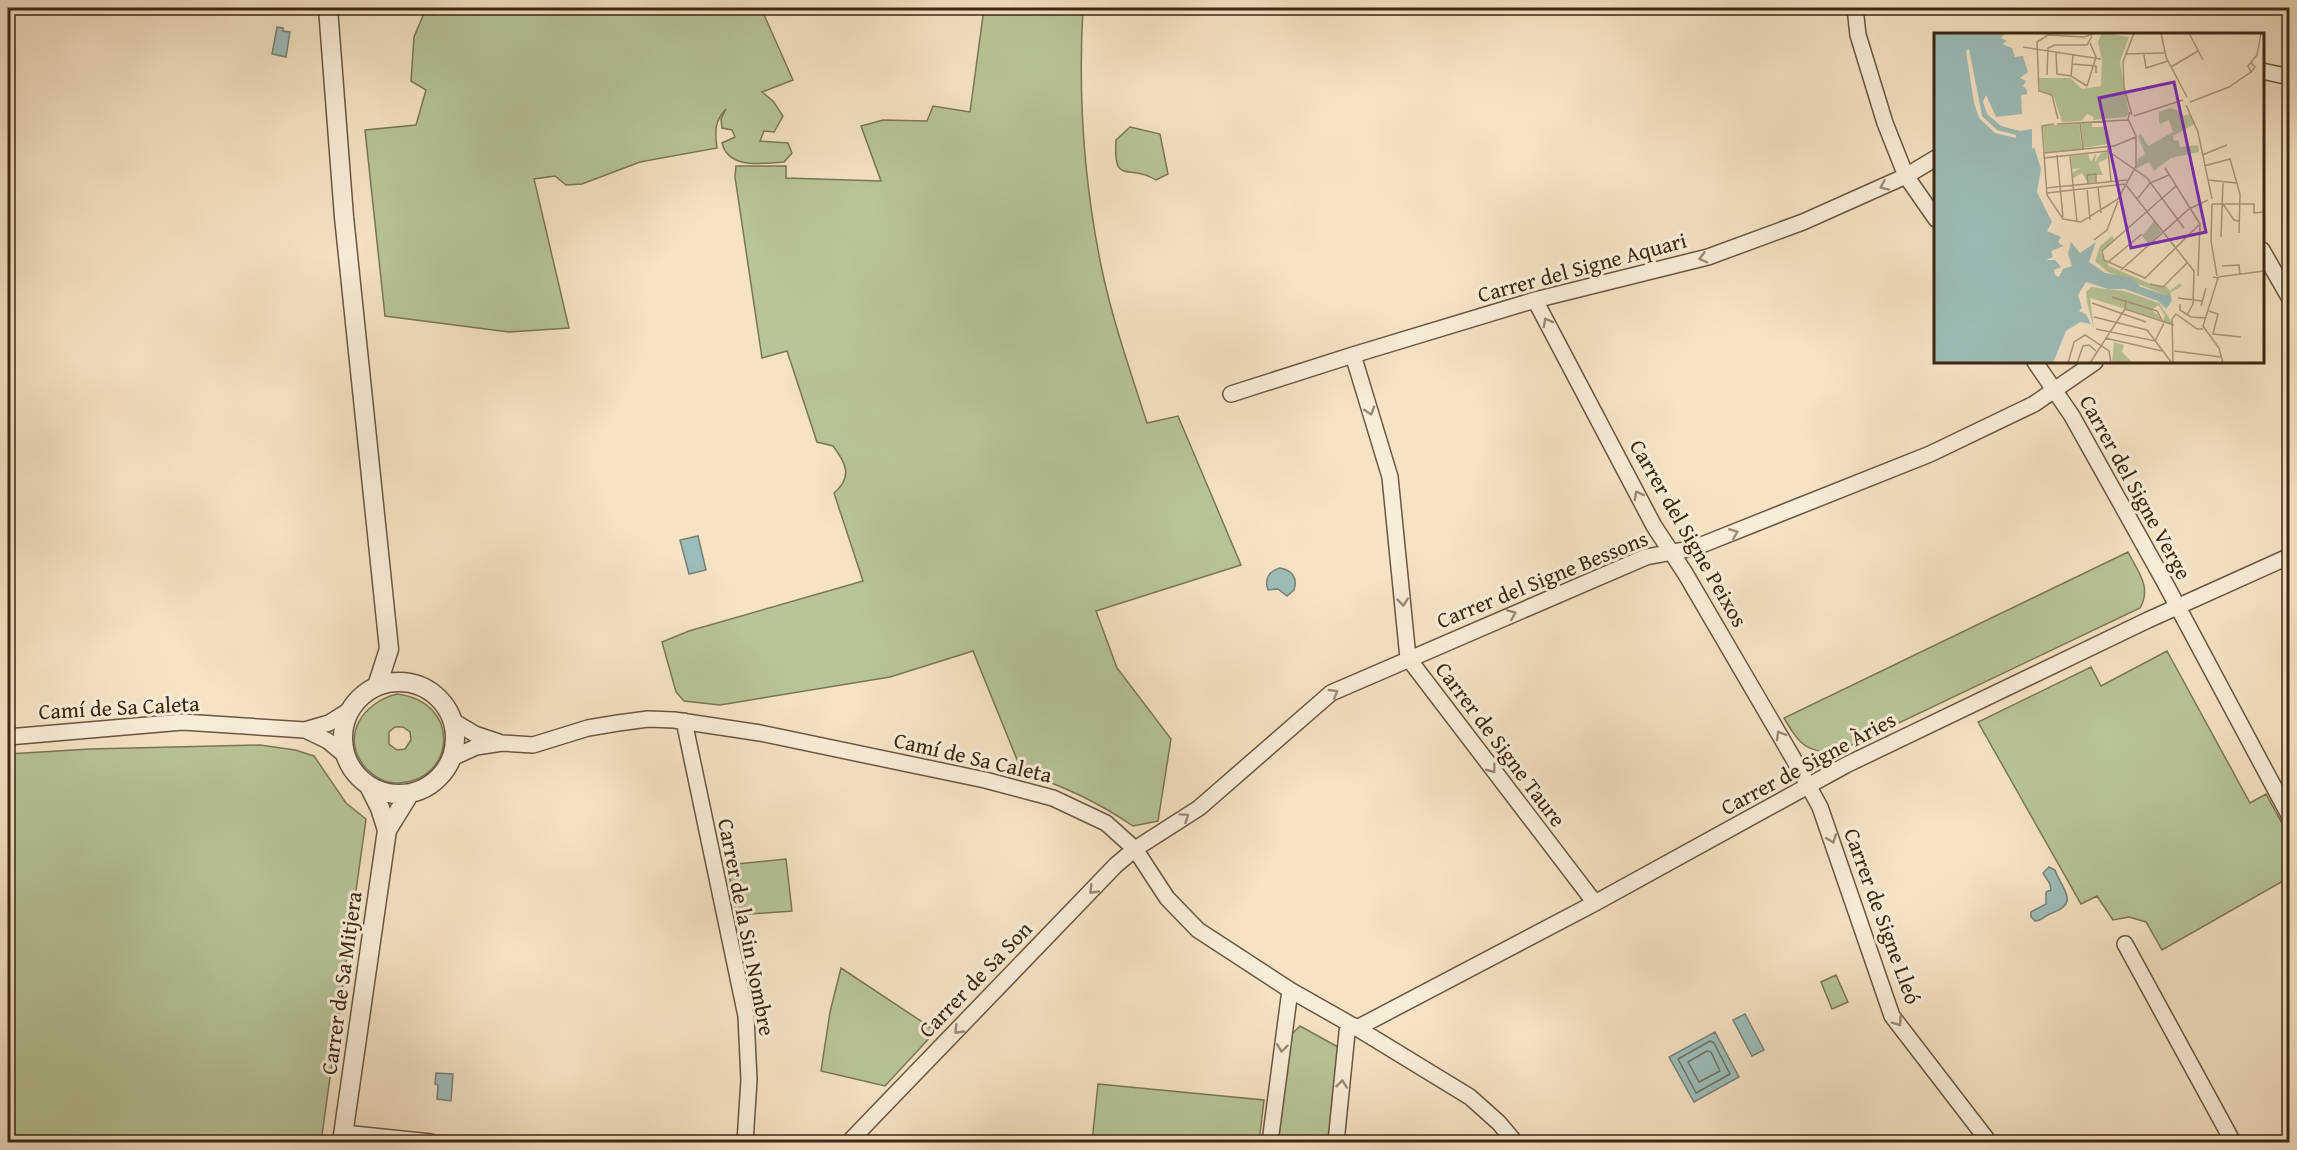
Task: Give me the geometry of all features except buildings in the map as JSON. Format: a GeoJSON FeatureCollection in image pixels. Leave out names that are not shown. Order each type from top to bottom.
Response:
{"type":"FeatureCollection","features":[{"type":"Feature","properties":{"kind":"street"},"geometry":{"type":"LineString","coordinates":[[328,8],[344,217],[389,649],[377,686]]}},
{"type":"Feature","properties":{"kind":"street"},"geometry":{"type":"LineString","coordinates":[[1856,8],[1858,35],[1885,123],[1906,176],[1934,218]]}},
{"type":"Feature","properties":{"kind":"street"},"geometry":{"type":"LineString","coordinates":[[2264,71],[2289,77]]}},
{"type":"Feature","properties":{"kind":"street","name":"Carrer del Signe Aquari"},"geometry":{"type":"LineString","coordinates":[[1231,394],[1535,300],[1708,257],[1803,222],[1906,176],[1934,159]]}},
{"type":"Feature","properties":{"kind":"street"},"geometry":{"type":"LineString","coordinates":[[2264,254],[2289,299]]}},
{"type":"Feature","properties":{"kind":"street","name":"Carrer del Signe Peixos"},"geometry":{"type":"LineString","coordinates":[[1535,300],[1654,526],[1809,786]]}},
{"type":"Feature","properties":{"kind":"street","name":"Carrer de Signe Taure"},"geometry":{"type":"LineString","coordinates":[[1353,355],[1390,477],[1408,658],[1595,903]]}},
{"type":"Feature","properties":{"kind":"street","name":"Carrer del Signe Verge"},"geometry":{"type":"LineString","coordinates":[[2036,363],[2072,416],[2177,606],[2289,817]]}},
{"type":"Feature","properties":{"kind":"street","name":"Carrer del Signe Bessons"},"geometry":{"type":"LineString","coordinates":[[1135,849],[1199,808],[1331,693],[1646,557],[1694,548],[1930,454],[2034,404],[2094,363]]}},
{"type":"Feature","properties":{"kind":"street","name":"Carrer de Signe Àries"},"geometry":{"type":"LineString","coordinates":[[1353,1025],[1595,903],[1846,765],[2177,606],[2289,556]]}},
{"type":"Feature","properties":{"kind":"street"},"geometry":{"type":"LineString","coordinates":[[389,649],[400,668],[413,683]]}},
{"type":"Feature","properties":{"kind":"street"},"geometry":{"type":"LineString","coordinates":[[394,682],[413,683],[430,691],[444,704],[453,721],[456,741],[452,758],[440,777],[430,785],[410,793],[392,794],[369,786],[359,778],[346,756],[343,733],[346,718],[365,693],[377,686],[394,682]]}},
{"type":"Feature","properties":{"kind":"street","name":"Camí de Sa Caleta"},"geometry":{"type":"LineString","coordinates":[[8,737],[183,722],[305,730],[329,723],[351,709]]}},
{"type":"Feature","properties":{"kind":"street","name":"Camí de Sa Caleta"},"geometry":{"type":"LineString","coordinates":[[452,758],[476,747],[502,743],[533,745],[588,728],[618,723],[648,720],[684,721],[760,733],[985,780],[1053,798],[1106,823],[1135,849],[1167,898],[1197,930],[1290,990],[1353,1025],[1470,1097],[1499,1123],[1515,1143]]}},
{"type":"Feature","properties":{"kind":"street","name":"Camí de Sa Caleta"},"geometry":{"type":"LineString","coordinates":[[453,721],[475,734],[502,743]]}},
{"type":"Feature","properties":{"kind":"street","name":"Carrer de la Sin Nombre"},"geometry":{"type":"LineString","coordinates":[[684,721],[746,1016],[749,1080],[745,1143]]}},
{"type":"Feature","properties":{"kind":"street","name":"Camí de Sa Caleta"},"geometry":{"type":"LineString","coordinates":[[305,730],[328,741],[346,756]]}},
{"type":"Feature","properties":{"kind":"street","name":"Carrer de Sa Mitjera"},"geometry":{"type":"LineString","coordinates":[[369,786],[380,808],[387,830]]}},
{"type":"Feature","properties":{"kind":"street","name":"Carrer de Signe Lleó"},"geometry":{"type":"LineString","coordinates":[[1809,786],[1820,807],[1836,850],[1892,1016],[1989,1143]]}},
{"type":"Feature","properties":{"kind":"street","name":"Carrer de Sa Mitjera"},"geometry":{"type":"LineString","coordinates":[[343,1138],[387,830],[410,793]]}},
{"type":"Feature","properties":{"kind":"street","name":"Carrer de Sa Son"},"geometry":{"type":"LineString","coordinates":[[849,1143],[1116,865],[1135,849]]}},
{"type":"Feature","properties":{"kind":"street"},"geometry":{"type":"LineString","coordinates":[[2125,944],[2233,1143]]}},
{"type":"Feature","properties":{"kind":"street"},"geometry":{"type":"LineString","coordinates":[[1270,1143],[1290,990]]}},
{"type":"Feature","properties":{"kind":"street"},"geometry":{"type":"LineString","coordinates":[[1336,1143],[1353,1025]]}},
{"type":"Feature","properties":{"kind":"street"},"geometry":{"type":"LineString","coordinates":[[343,1138],[431,1143]]}},
{"type":"Feature","properties":{"kind":"green space"},"geometry":{"type":"Polygon","coordinates":[[[435,8],[761,8],[793,80],[762,92],[773,101],[783,116],[774,132],[764,131],[760,141],[788,143],[792,153],[784,162],[757,164],[732,158],[722,143],[735,137],[732,130],[722,128],[721,119],[726,109],[716,127],[717,148],[640,162],[582,184],[566,185],[555,176],[534,179],[569,328],[509,332],[385,316],[365,130],[416,125],[426,90],[411,81],[414,37],[425,11],[434,15],[435,8]]]}},
{"type":"Feature","properties":{"kind":"green space"},"geometry":{"type":"Polygon","coordinates":[[[984,8],[1083,8],[1081,74],[1087,172],[1102,270],[1117,328],[1147,423],[1178,416],[1241,565],[1096,611],[1117,668],[1171,739],[1158,821],[1133,826],[1080,795],[1022,772],[973,651],[890,677],[720,705],[684,701],[676,692],[662,642],[689,631],[863,581],[834,493],[844,481],[846,470],[844,464],[833,446],[817,442],[787,351],[762,358],[735,177],[736,166],[786,166],[786,178],[881,181],[861,126],[883,120],[927,121],[933,106],[970,112],[984,8]]]}},
{"type":"Feature","properties":{"kind":"green space"},"geometry":{"type":"Polygon","coordinates":[[[1130,127],[1160,134],[1168,174],[1156,180],[1146,175],[1120,169],[1117,164],[1116,140],[1130,127]]]}},
{"type":"Feature","properties":{"kind":"green space"},"geometry":{"type":"Polygon","coordinates":[[[2128,552],[2144,586],[2145,593],[2140,608],[1838,752],[1811,749],[1800,741],[1784,718],[2128,552]]]}},
{"type":"Feature","properties":{"kind":"green space"},"geometry":{"type":"Polygon","coordinates":[[[2167,651],[2250,803],[2266,794],[2289,836],[2290,877],[2162,950],[2146,922],[2129,917],[2113,920],[2097,896],[2081,904],[1978,722],[2091,667],[2101,686],[2167,651]]]}},
{"type":"Feature","properties":{"kind":"green space"},"geometry":{"type":"Polygon","coordinates":[[[397,694],[418,700],[433,711],[441,725],[444,740],[441,756],[432,769],[418,779],[399,783],[384,781],[364,766],[357,754],[354,743],[359,721],[375,704],[397,694]],[[395,727],[389,732],[389,744],[397,750],[405,749],[411,740],[410,732],[403,727],[395,727]]]}},
{"type":"Feature","properties":{"kind":"green space"},"geometry":{"type":"Polygon","coordinates":[[[260,745],[295,750],[314,756],[346,803],[366,819],[321,1142],[8,1142],[8,754],[90,749],[260,745]]]}},
{"type":"Feature","properties":{"kind":"green space"},"geometry":{"type":"Polygon","coordinates":[[[786,859],[792,911],[737,915],[727,865],[786,859]]]}},
{"type":"Feature","properties":{"kind":"green space"},"geometry":{"type":"Polygon","coordinates":[[[841,968],[936,1031],[885,1086],[821,1071],[830,1012],[841,968]]]}},
{"type":"Feature","properties":{"kind":"green space"},"geometry":{"type":"Polygon","coordinates":[[[1836,975],[1848,1002],[1832,1009],[1821,982],[1836,975]]]}},
{"type":"Feature","properties":{"kind":"green space"},"geometry":{"type":"Polygon","coordinates":[[[1300,1026],[1338,1047],[1328,1142],[1278,1142],[1290,1036],[1300,1026]]]}},
{"type":"Feature","properties":{"kind":"green space"},"geometry":{"type":"Polygon","coordinates":[[[1098,1084],[1264,1100],[1259,1142],[1092,1142],[1098,1084]]]}},
{"type":"Feature","properties":{"kind":"water"},"geometry":{"type":"Polygon","coordinates":[[[277,27],[290,32],[286,57],[272,54],[277,27]]]}},
{"type":"Feature","properties":{"kind":"water"},"geometry":{"type":"Polygon","coordinates":[[[698,536],[706,570],[689,574],[680,540],[698,536]]]}},
{"type":"Feature","properties":{"kind":"water"},"geometry":{"type":"Polygon","coordinates":[[[1280,568],[1291,573],[1294,578],[1294,590],[1287,596],[1278,589],[1268,590],[1267,586],[1268,576],[1280,568]]]}},
{"type":"Feature","properties":{"kind":"water"},"geometry":{"type":"Polygon","coordinates":[[[2049,867],[2055,870],[2067,894],[2066,905],[2035,921],[2031,917],[2031,912],[2046,904],[2046,892],[2051,890],[2043,873],[2049,867]]]}},
{"type":"Feature","properties":{"kind":"water"},"geometry":{"type":"Polygon","coordinates":[[[1745,1014],[1764,1050],[1752,1056],[1733,1020],[1745,1014]]]}},
{"type":"Feature","properties":{"kind":"water"},"geometry":{"type":"Polygon","coordinates":[[[1715,1032],[1739,1077],[1694,1102],[1669,1057],[1715,1032]]]}},
{"type":"Feature","properties":{"kind":"water"},"geometry":{"type":"Polygon","coordinates":[[[436,1073],[453,1074],[451,1101],[437,1099],[436,1073]]]}}]}
